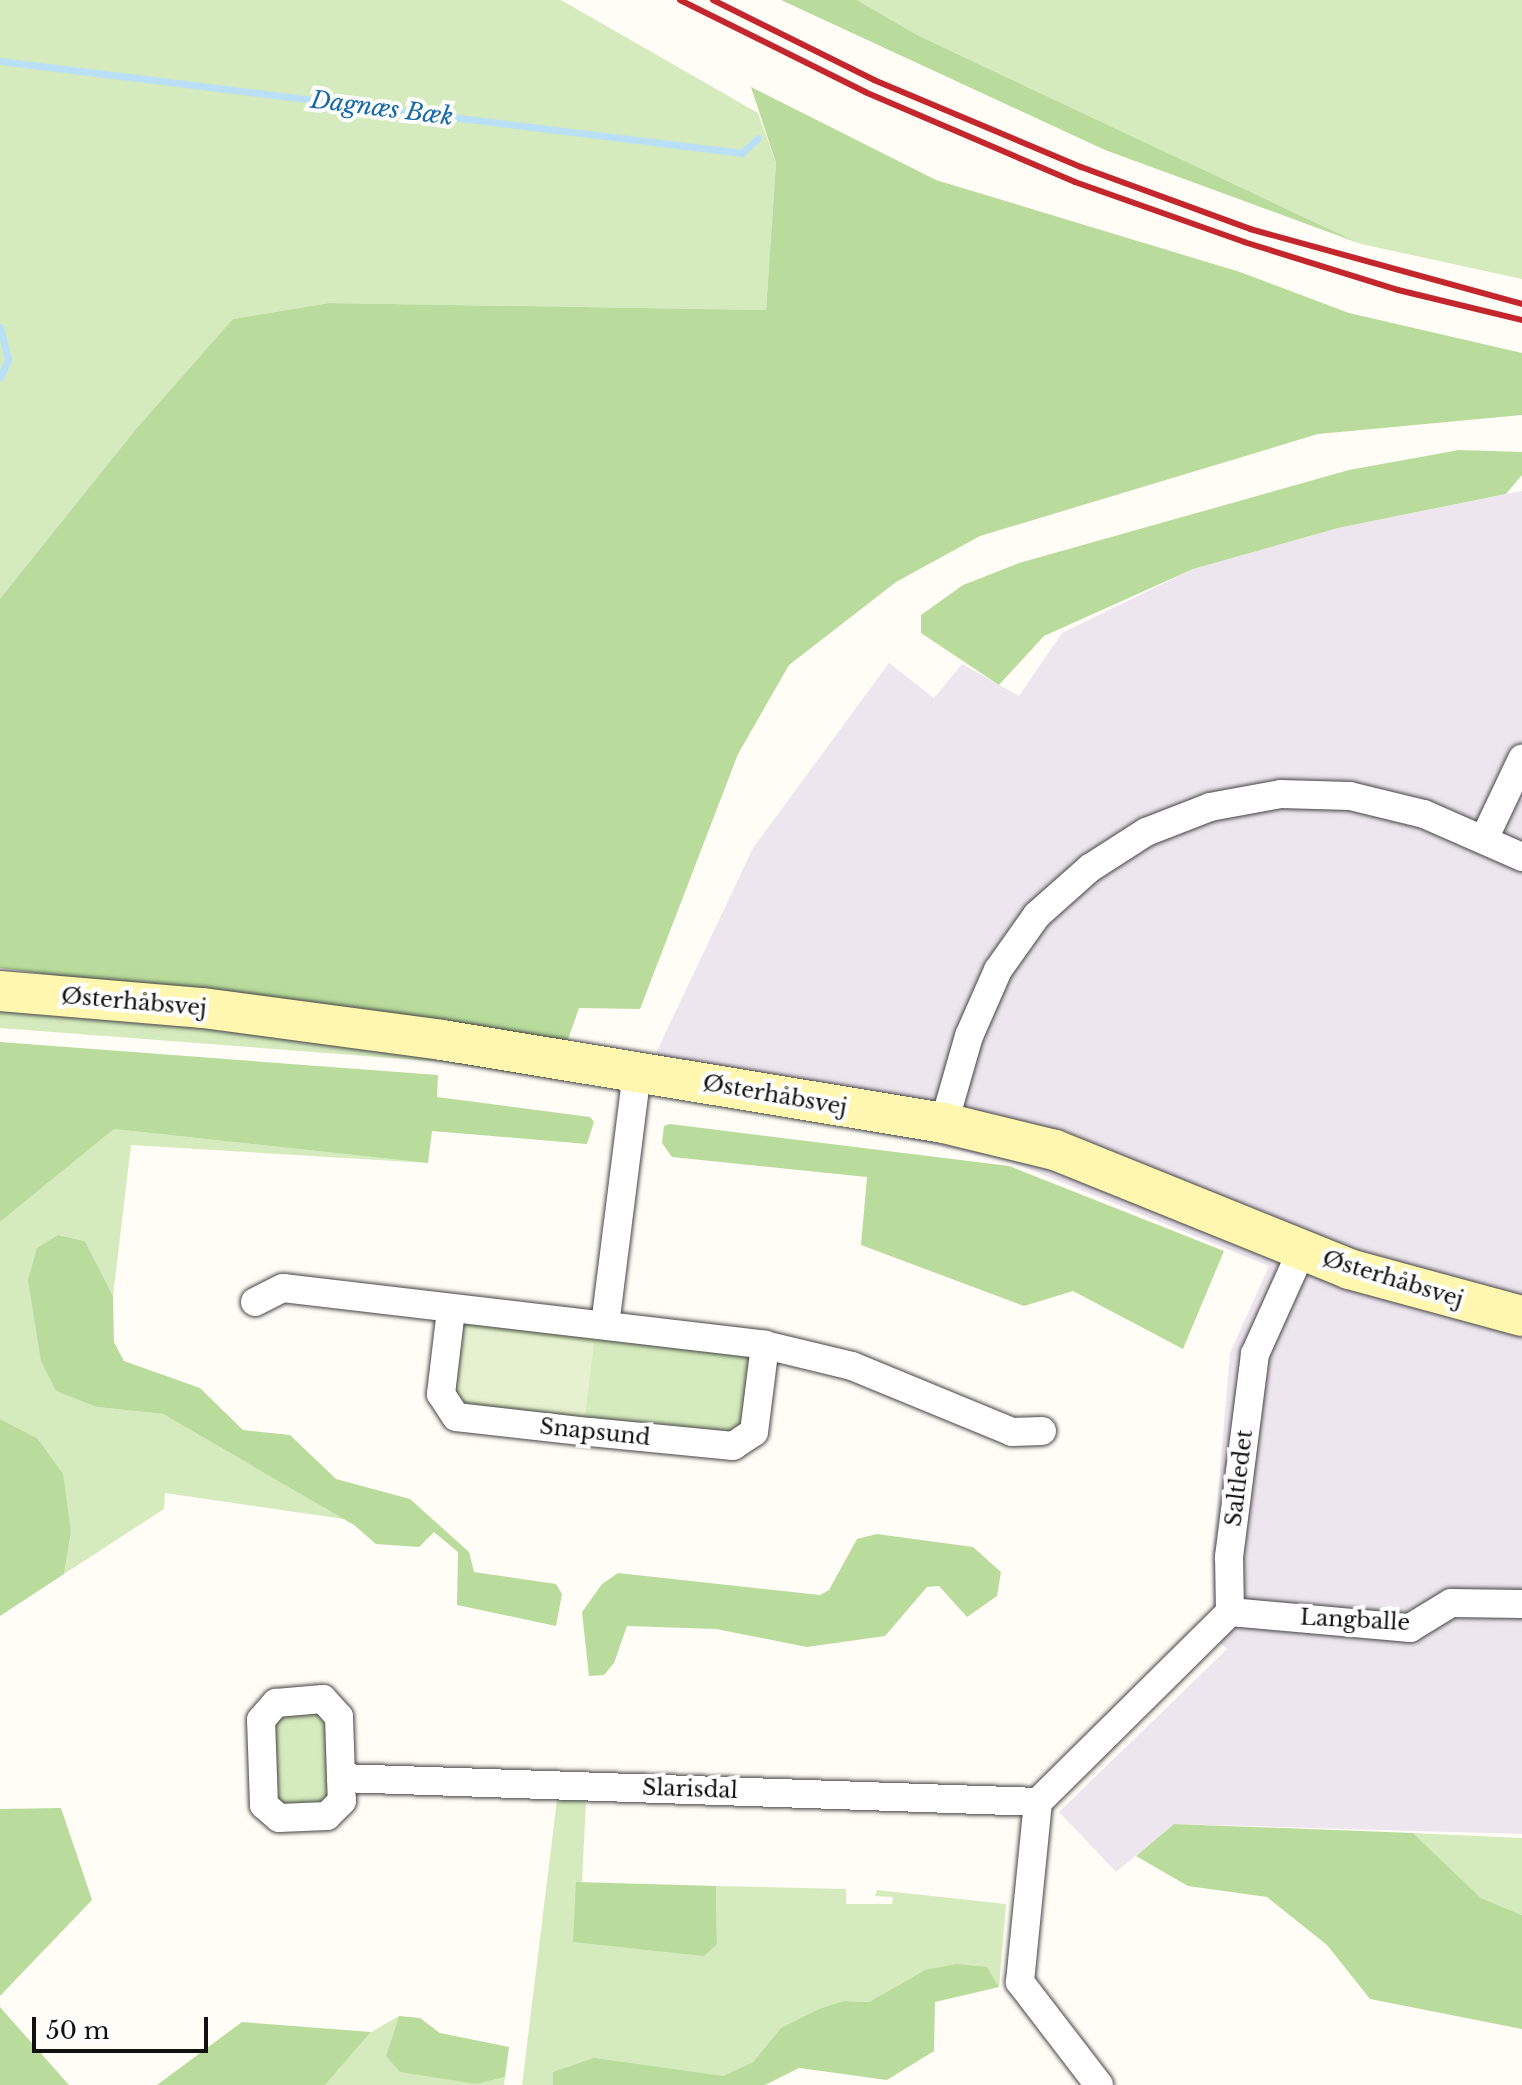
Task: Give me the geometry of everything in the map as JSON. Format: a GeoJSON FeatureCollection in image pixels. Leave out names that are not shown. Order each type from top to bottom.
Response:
{"type":"FeatureCollection","features":[{"type":"Feature","properties":{"kind":"street"},"geometry":{"type":"LineString","coordinates":[[1484,839],[1522,759]]}},
{"type":"Feature","properties":{"kind":"street"},"geometry":{"type":"LineString","coordinates":[[944,1123],[969,1036],[998,970],[1037,915],[1090,868],[1146,832],[1210,807],[1281,794],[1350,796],[1424,814],[1522,857]]}},
{"type":"Feature","properties":{"kind":"street","name":"Østerhåbsvej"},"geometry":{"type":"LineString","coordinates":[[0,991],[203,1008],[637,1072],[944,1123],[1106,1167],[1349,1269],[1522,1316]]}},
{"type":"Feature","properties":{"kind":"street"},"geometry":{"type":"LineString","coordinates":[[605,1325],[637,1072]]}},
{"type":"Feature","properties":{"kind":"street","name":"Saltledet"},"geometry":{"type":"LineString","coordinates":[[1230,1612],[1229,1557],[1255,1354],[1302,1250]]}},
{"type":"Feature","properties":{"kind":"street"},"geometry":{"type":"LineString","coordinates":[[255,1302],[283,1288],[765,1345],[852,1366],[1012,1432],[1042,1431]]}},
{"type":"Feature","properties":{"kind":"street","name":"Snapsund"},"geometry":{"type":"LineString","coordinates":[[451,1310],[441,1394],[456,1417],[590,1432],[733,1446],[754,1432],[765,1345]]}},
{"type":"Feature","properties":{"kind":"street","name":"Langballe"},"geometry":{"type":"LineString","coordinates":[[1230,1612],[1410,1628],[1451,1603],[1522,1604]]}},
{"type":"Feature","properties":{"kind":"street"},"geometry":{"type":"LineString","coordinates":[[1091,2082],[1020,1982],[1038,1802],[1230,1612]]}},
{"type":"Feature","properties":{"kind":"street"},"geometry":{"type":"LineString","coordinates":[[323,1699],[339,1717],[341,1778],[342,1801],[327,1816],[279,1818],[264,1805],[261,1720],[276,1703],[323,1699]]}},
{"type":"Feature","properties":{"kind":"street","name":"Slarisdal"},"geometry":{"type":"LineString","coordinates":[[341,1778],[1038,1802]]}},
{"type":"Feature","properties":{"kind":"shaded area"},"geometry":{"type":"Polygon","coordinates":[[[1522,491],[1522,1834],[1174,1824],[1116,1872],[1059,1812],[1227,1649],[1214,1638],[1213,1551],[1230,1353],[1269,1266],[1009,1161],[748,1105],[655,1055],[753,848],[889,663],[934,698],[962,664],[1019,696],[1062,633],[1193,569],[1338,528],[1522,491]]]}},
{"type":"Feature","properties":{"kind":"green space"},"geometry":{"type":"Polygon","coordinates":[[[0,0],[561,0],[758,113],[776,163],[766,310],[329,303],[233,319],[0,600],[0,0]]]}},
{"type":"Feature","properties":{"kind":"green space"},"geometry":{"type":"Polygon","coordinates":[[[781,0],[857,0],[919,36],[1361,244],[1105,150],[781,0]]]}},
{"type":"Feature","properties":{"kind":"green space"},"geometry":{"type":"Polygon","coordinates":[[[857,0],[1522,0],[1522,279],[1361,244],[919,36],[857,0]]]}},
{"type":"Feature","properties":{"kind":"green space"},"geometry":{"type":"Polygon","coordinates":[[[751,87],[936,180],[1240,272],[1349,313],[1522,353],[1522,415],[1318,434],[980,536],[896,582],[789,665],[738,754],[640,1009],[579,1008],[567,1042],[0,968],[0,599],[137,428],[233,319],[329,303],[766,310],[776,163],[751,87]]]}},
{"type":"Feature","properties":{"kind":"green space"},"geometry":{"type":"Polygon","coordinates":[[[1459,450],[1522,452],[1522,475],[1506,494],[1338,528],[1193,569],[1044,636],[999,685],[921,633],[921,615],[963,585],[1019,563],[1349,470],[1459,450]]]}},
{"type":"Feature","properties":{"kind":"green space"},"geometry":{"type":"Polygon","coordinates":[[[0,1004],[449,1054],[562,1081],[444,1062],[0,1028],[0,1004]]]}},
{"type":"Feature","properties":{"kind":"green space"},"geometry":{"type":"Polygon","coordinates":[[[0,1042],[438,1075],[437,1097],[590,1117],[594,1122],[587,1144],[432,1131],[428,1163],[114,1129],[0,1222],[0,1042]]]}},
{"type":"Feature","properties":{"kind":"green space"},"geometry":{"type":"Polygon","coordinates":[[[670,1124],[1009,1166],[1224,1251],[1183,1349],[1073,1291],[1024,1306],[861,1245],[867,1177],[672,1157],[662,1143],[664,1126],[670,1124]]]}},
{"type":"Feature","properties":{"kind":"green space"},"geometry":{"type":"Polygon","coordinates":[[[114,1129],[428,1163],[131,1145],[113,1296],[85,1241],[59,1235],[37,1249],[97,1407],[163,1414],[344,1519],[165,1493],[164,1509],[64,1574],[71,1532],[37,1438],[0,1419],[0,1222],[114,1129]]]}},
{"type":"Feature","properties":{"kind":"green space"},"geometry":{"type":"Polygon","coordinates":[[[58,1235],[85,1241],[113,1296],[114,1342],[124,1361],[200,1388],[243,1430],[290,1435],[336,1479],[410,1499],[469,1552],[474,1572],[556,1584],[562,1594],[556,1626],[457,1605],[458,1552],[434,1532],[419,1547],[376,1544],[354,1525],[163,1414],[97,1407],[56,1391],[41,1361],[28,1280],[37,1248],[58,1235]]]}},
{"type":"Feature","properties":{"kind":"green space"},"geometry":{"type":"Polygon","coordinates":[[[466,1318],[742,1351],[753,1361],[744,1431],[735,1438],[455,1406],[455,1328],[466,1318]]]}},
{"type":"Feature","properties":{"kind":"green space"},"geometry":{"type":"Polygon","coordinates":[[[464,1327],[594,1343],[585,1415],[455,1399],[464,1327]]]}},
{"type":"Feature","properties":{"kind":"green space"},"geometry":{"type":"Polygon","coordinates":[[[0,1419],[37,1438],[63,1474],[71,1532],[64,1574],[0,1616],[0,1419]]]}},
{"type":"Feature","properties":{"kind":"green space"},"geometry":{"type":"Polygon","coordinates":[[[877,1534],[973,1547],[1001,1572],[997,1596],[967,1617],[939,1586],[927,1587],[885,1636],[807,1647],[716,1629],[627,1626],[614,1663],[604,1675],[589,1676],[582,1612],[602,1584],[618,1573],[820,1595],[829,1590],[857,1539],[877,1534]]]}},
{"type":"Feature","properties":{"kind":"green space"},"geometry":{"type":"Polygon","coordinates":[[[319,1711],[326,1719],[331,1798],[323,1806],[282,1807],[274,1799],[271,1720],[280,1713],[319,1711]]]}},
{"type":"Feature","properties":{"kind":"green space"},"geometry":{"type":"Polygon","coordinates":[[[557,1800],[586,1801],[582,1882],[576,1882],[717,1944],[716,1886],[846,1889],[846,1904],[892,1904],[893,1897],[875,1896],[877,1890],[1006,1904],[999,1987],[986,1967],[925,1970],[869,2002],[844,2001],[781,2028],[753,2062],[723,2076],[553,2072],[553,2085],[522,2085],[557,1800]]]}},
{"type":"Feature","properties":{"kind":"green space"},"geometry":{"type":"Polygon","coordinates":[[[61,1808],[92,1900],[0,1996],[0,1809],[61,1808]]]}},
{"type":"Feature","properties":{"kind":"green space"},"geometry":{"type":"Polygon","coordinates":[[[1174,1824],[1413,1833],[1481,1898],[1522,1915],[1522,2029],[1370,1999],[1327,1945],[1267,1897],[1188,1886],[1136,1856],[1174,1824]]]}},
{"type":"Feature","properties":{"kind":"green space"},"geometry":{"type":"Polygon","coordinates":[[[1413,1833],[1522,1838],[1522,1915],[1481,1898],[1413,1833]]]}},
{"type":"Feature","properties":{"kind":"green space"},"geometry":{"type":"Polygon","coordinates":[[[576,1882],[716,1886],[717,1944],[704,1956],[573,1942],[576,1882]]]}},
{"type":"Feature","properties":{"kind":"green space"},"geometry":{"type":"Polygon","coordinates":[[[956,1964],[987,1967],[999,1987],[935,2002],[934,2051],[887,2080],[799,2068],[765,2085],[553,2085],[553,2072],[594,2058],[723,2076],[753,2062],[781,2028],[819,2009],[844,2001],[869,2002],[925,1970],[956,1964]]]}},
{"type":"Feature","properties":{"kind":"green space"},"geometry":{"type":"Polygon","coordinates":[[[0,2007],[69,2085],[0,2085],[0,2007]]]}},
{"type":"Feature","properties":{"kind":"green space"},"geometry":{"type":"Polygon","coordinates":[[[399,2016],[386,2056],[477,2084],[505,2077],[504,2085],[325,2085],[371,2032],[399,2016]]]}},
{"type":"Feature","properties":{"kind":"green space"},"geometry":{"type":"Polygon","coordinates":[[[399,2016],[420,2018],[440,2033],[509,2047],[505,2077],[477,2084],[400,2072],[386,2056],[399,2016]]]}},
{"type":"Feature","properties":{"kind":"green space"},"geometry":{"type":"Polygon","coordinates":[[[242,2022],[371,2032],[325,2085],[157,2085],[242,2022]]]}},
{"type":"Feature","properties":{"kind":"waterway","name":"Dagnæs Bæk"},"geometry":{"type":"LineString","coordinates":[[0,61],[742,153],[758,138]]}},
{"type":"Feature","properties":{"kind":"waterway","name":"Dagnæs Bæk"},"geometry":{"type":"LineString","coordinates":[[0,327],[8,360],[0,377]]}},
{"type":"Feature","properties":{"kind":"railway"},"geometry":{"type":"LineString","coordinates":[[680,0],[865,92],[1075,182],[1244,242],[1398,290],[1522,320]]}},
{"type":"Feature","properties":{"kind":"railway"},"geometry":{"type":"LineString","coordinates":[[713,0],[874,80],[1081,167],[1250,229],[1522,304]]}}]}
